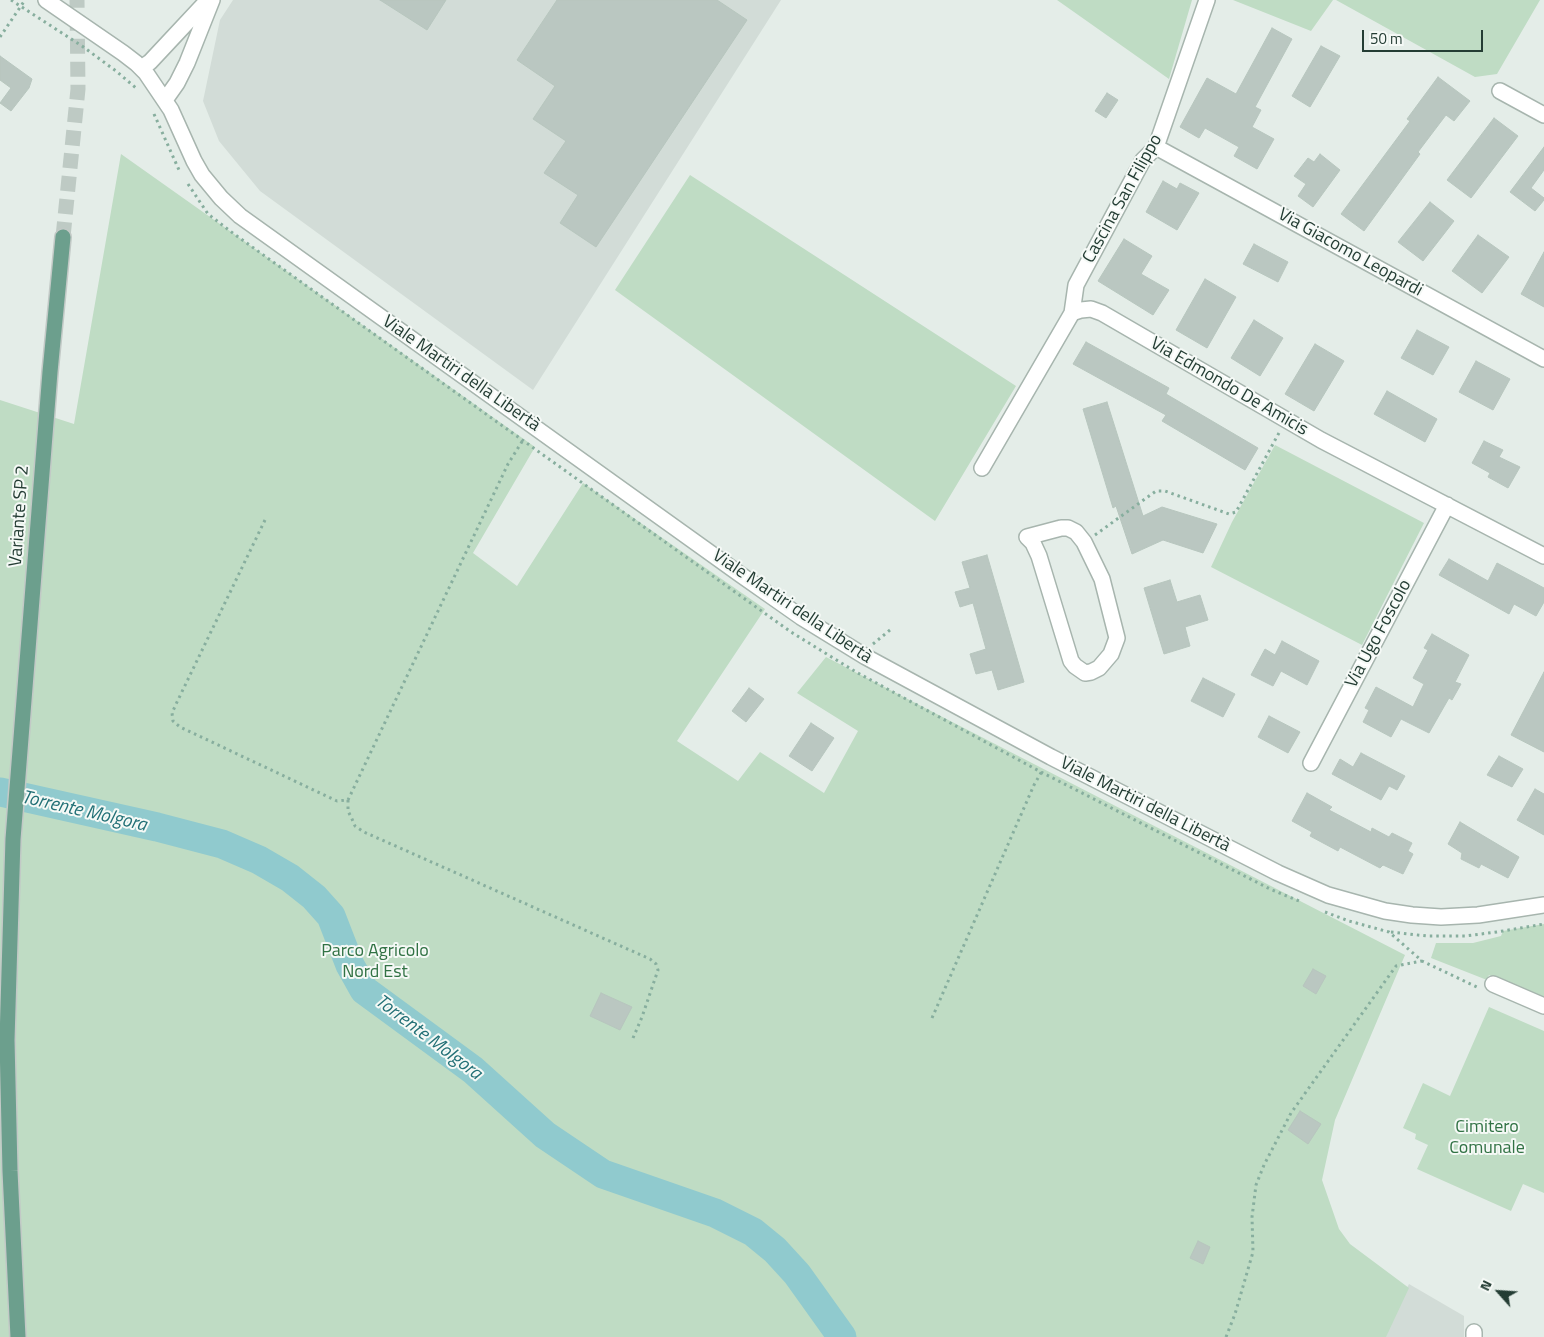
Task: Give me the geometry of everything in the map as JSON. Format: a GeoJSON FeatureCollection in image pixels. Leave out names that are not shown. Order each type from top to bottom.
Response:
{"type":"FeatureCollection","features":[{"type":"Feature","properties":{"kind":"main road","name":"Variante SP 2"},"geometry":{"type":"LineString","coordinates":[[18,1337],[10,1171],[7,1040],[13,839],[50,372],[63,237]]}},
{"type":"Feature","properties":{"kind":"street","name":"Viale Martiri della Libertà"},"geometry":{"type":"LineString","coordinates":[[46,0],[123,53],[141,68],[165,100],[202,175],[221,198],[240,216],[801,617],[861,654],[1051,757],[1278,872],[1328,895],[1399,913],[1440,917],[1478,916],[1544,905]]}},
{"type":"Feature","properties":{"kind":"street"},"geometry":{"type":"LineString","coordinates":[[141,68],[150,62],[208,0]]}},
{"type":"Feature","properties":{"kind":"street"},"geometry":{"type":"LineString","coordinates":[[165,100],[177,83],[187,63],[212,0]]}},
{"type":"Feature","properties":{"kind":"street","name":"Cascina San Filippo"},"geometry":{"type":"LineString","coordinates":[[1072,314],[1076,285],[1143,160],[1156,147],[1207,0]]}},
{"type":"Feature","properties":{"kind":"street"},"geometry":{"type":"LineString","coordinates":[[1500,91],[1544,115]]}},
{"type":"Feature","properties":{"kind":"street","name":"Via Giacomo Leopardi"},"geometry":{"type":"LineString","coordinates":[[1156,147],[1544,359]]}},
{"type":"Feature","properties":{"kind":"street","name":"Via Edmondo De Amicis"},"geometry":{"type":"LineString","coordinates":[[1072,314],[1080,310],[1102,313],[1321,440],[1544,556]]}},
{"type":"Feature","properties":{"kind":"street"},"geometry":{"type":"LineString","coordinates":[[982,468],[1072,314]]}},
{"type":"Feature","properties":{"kind":"street","name":"Via Ugo Foscolo"},"geometry":{"type":"LineString","coordinates":[[1311,763],[1447,505]]}},
{"type":"Feature","properties":{"kind":"street"},"geometry":{"type":"LineString","coordinates":[[1068,528],[1076,532],[1084,542],[1102,579],[1116,638],[1105,662],[1091,672],[1085,672],[1071,661],[1039,556],[1033,543],[1027,537],[1048,530],[1068,528]]}},
{"type":"Feature","properties":{"kind":"street"},"geometry":{"type":"LineString","coordinates":[[1493,984],[1544,1006]]}},
{"type":"Feature","properties":{"kind":"path"},"geometry":{"type":"LineString","coordinates":[[0,37],[25,0]]}},
{"type":"Feature","properties":{"kind":"path"},"geometry":{"type":"LineString","coordinates":[[1084,542],[1156,491],[1165,491],[1229,514],[1236,512],[1286,420]]}},
{"type":"Feature","properties":{"kind":"path"},"geometry":{"type":"LineString","coordinates":[[533,425],[508,464],[348,800],[348,811],[355,826],[364,832],[650,959],[656,964],[658,970],[633,1038]]}},
{"type":"Feature","properties":{"kind":"path"},"geometry":{"type":"LineString","coordinates":[[264,520],[176,702],[172,713],[173,721],[180,727],[337,801],[348,800]]}},
{"type":"Feature","properties":{"kind":"path"},"geometry":{"type":"LineString","coordinates":[[861,654],[890,630]]}},
{"type":"Feature","properties":{"kind":"path"},"geometry":{"type":"LineString","coordinates":[[932,1018],[1034,785],[1051,757]]}},
{"type":"Feature","properties":{"kind":"path"},"geometry":{"type":"LineString","coordinates":[[1226,1337],[1235,1314],[1253,1252],[1252,1217],[1256,1185],[1264,1165],[1291,1113],[1396,966],[1422,961]]}},
{"type":"Feature","properties":{"kind":"shaded area"},"geometry":{"type":"Polygon","coordinates":[[[233,0],[781,0],[533,390],[260,191],[219,141],[203,101],[220,20],[233,0]]]}},
{"type":"Feature","properties":{"kind":"shaded area"},"geometry":{"type":"Polygon","coordinates":[[[1409,1284],[1464,1316],[1464,1337],[1381,1337],[1409,1284]]]}},
{"type":"Feature","properties":{"kind":"green space"},"geometry":{"type":"Polygon","coordinates":[[[1057,0],[1192,0],[1169,79],[1057,0]]]}},
{"type":"Feature","properties":{"kind":"green space"},"geometry":{"type":"Polygon","coordinates":[[[1233,0],[1333,0],[1311,31],[1233,0]]]}},
{"type":"Feature","properties":{"kind":"green space"},"geometry":{"type":"Polygon","coordinates":[[[1336,0],[1540,0],[1497,74],[1475,77],[1336,0]]]}},
{"type":"Feature","properties":{"kind":"green space","name":"Parco Agricolo Nord Est"},"geometry":{"type":"Polygon","coordinates":[[[121,154],[535,447],[473,553],[517,586],[583,483],[765,609],[677,741],[738,781],[760,752],[824,793],[858,731],[797,693],[826,657],[1405,955],[1335,1120],[1322,1180],[1339,1229],[1350,1244],[1409,1288],[1386,1337],[0,1337],[0,400],[74,424],[121,154]]]}},
{"type":"Feature","properties":{"kind":"green space"},"geometry":{"type":"Polygon","coordinates":[[[690,175],[1016,386],[935,521],[615,290],[690,175]]]}},
{"type":"Feature","properties":{"kind":"green space"},"geometry":{"type":"Polygon","coordinates":[[[1275,445],[1424,523],[1362,645],[1211,567],[1232,522],[1275,445]]]}},
{"type":"Feature","properties":{"kind":"green space"},"geometry":{"type":"Polygon","coordinates":[[[1544,924],[1544,997],[1489,975],[1487,980],[1431,958],[1436,943],[1473,943],[1501,936],[1503,931],[1544,924]]]}},
{"type":"Feature","properties":{"kind":"green space","name":"Cimitero Comunale"},"geometry":{"type":"Polygon","coordinates":[[[1489,1007],[1544,1031],[1544,1193],[1523,1184],[1511,1211],[1417,1169],[1428,1145],[1415,1139],[1416,1134],[1403,1128],[1423,1083],[1450,1096],[1489,1007]]]}},
{"type":"Feature","properties":{"kind":"building"},"geometry":{"type":"Polygon","coordinates":[[[380,0],[446,0],[427,30],[380,0]]]}},
{"type":"Feature","properties":{"kind":"building"},"geometry":{"type":"Polygon","coordinates":[[[557,0],[717,0],[747,20],[596,247],[560,223],[578,195],[544,173],[566,141],[533,119],[555,86],[517,60],[557,0]]]}},
{"type":"Feature","properties":{"kind":"building"},"geometry":{"type":"Polygon","coordinates":[[[1272,28],[1292,39],[1255,107],[1261,110],[1252,127],[1274,139],[1257,169],[1234,156],[1239,147],[1205,128],[1199,138],[1180,127],[1207,78],[1236,94],[1272,28]]]}},
{"type":"Feature","properties":{"kind":"building"},"geometry":{"type":"Polygon","coordinates":[[[1321,46],[1340,56],[1310,107],[1292,96],[1321,46]]]}},
{"type":"Feature","properties":{"kind":"building"},"geometry":{"type":"Polygon","coordinates":[[[0,56],[32,79],[29,88],[11,111],[0,103],[11,88],[0,80],[0,56]]]}},
{"type":"Feature","properties":{"kind":"building"},"geometry":{"type":"Polygon","coordinates":[[[1438,77],[1470,101],[1454,121],[1446,115],[1418,152],[1420,154],[1364,231],[1341,214],[1410,121],[1407,119],[1438,77]]]}},
{"type":"Feature","properties":{"kind":"building"},"geometry":{"type":"Polygon","coordinates":[[[1107,93],[1118,100],[1106,118],[1095,111],[1107,93]]]}},
{"type":"Feature","properties":{"kind":"building"},"geometry":{"type":"Polygon","coordinates":[[[1494,118],[1518,136],[1471,198],[1447,180],[1494,118]]]}},
{"type":"Feature","properties":{"kind":"building"},"geometry":{"type":"Polygon","coordinates":[[[1544,147],[1544,170],[1531,188],[1544,200],[1535,211],[1510,192],[1544,147]]]}},
{"type":"Feature","properties":{"kind":"building"},"geometry":{"type":"Polygon","coordinates":[[[1320,154],[1340,170],[1313,207],[1298,196],[1306,184],[1294,176],[1308,158],[1314,162],[1320,154]]]}},
{"type":"Feature","properties":{"kind":"building"},"geometry":{"type":"Polygon","coordinates":[[[1163,181],[1177,189],[1180,183],[1199,193],[1177,230],[1146,212],[1163,181]]]}},
{"type":"Feature","properties":{"kind":"building"},"geometry":{"type":"Polygon","coordinates":[[[1430,202],[1454,221],[1423,261],[1398,242],[1430,202]]]}},
{"type":"Feature","properties":{"kind":"building"},"geometry":{"type":"Polygon","coordinates":[[[1478,235],[1509,257],[1482,293],[1452,271],[1478,235]]]}},
{"type":"Feature","properties":{"kind":"building"},"geometry":{"type":"Polygon","coordinates":[[[1124,239],[1152,256],[1141,274],[1169,290],[1153,315],[1098,281],[1124,239]]]}},
{"type":"Feature","properties":{"kind":"building"},"geometry":{"type":"Polygon","coordinates":[[[1254,244],[1288,262],[1278,282],[1243,264],[1254,244]]]}},
{"type":"Feature","properties":{"kind":"building"},"geometry":{"type":"Polygon","coordinates":[[[1544,252],[1544,307],[1521,294],[1544,252]]]}},
{"type":"Feature","properties":{"kind":"building"},"geometry":{"type":"Polygon","coordinates":[[[1205,279],[1236,297],[1207,348],[1176,330],[1205,279]]]}},
{"type":"Feature","properties":{"kind":"building"},"geometry":{"type":"Polygon","coordinates":[[[1254,320],[1283,338],[1260,376],[1231,358],[1254,320]]]}},
{"type":"Feature","properties":{"kind":"building"},"geometry":{"type":"Polygon","coordinates":[[[1417,330],[1449,347],[1433,375],[1401,358],[1417,330]]]}},
{"type":"Feature","properties":{"kind":"building"},"geometry":{"type":"Polygon","coordinates":[[[1086,342],[1169,388],[1166,394],[1258,448],[1245,470],[1162,421],[1166,415],[1073,364],[1086,342]]]}},
{"type":"Feature","properties":{"kind":"building"},"geometry":{"type":"Polygon","coordinates":[[[1315,344],[1344,361],[1314,411],[1285,394],[1315,344]]]}},
{"type":"Feature","properties":{"kind":"building"},"geometry":{"type":"Polygon","coordinates":[[[1476,361],[1510,379],[1493,410],[1459,392],[1476,361]]]}},
{"type":"Feature","properties":{"kind":"building"},"geometry":{"type":"Polygon","coordinates":[[[1387,391],[1437,419],[1425,442],[1374,414],[1387,391]]]}},
{"type":"Feature","properties":{"kind":"building"},"geometry":{"type":"Polygon","coordinates":[[[1107,402],[1143,516],[1162,507],[1217,524],[1203,553],[1163,540],[1132,554],[1116,506],[1113,508],[1083,409],[1107,402]]]}},
{"type":"Feature","properties":{"kind":"building"},"geometry":{"type":"Polygon","coordinates":[[[1484,441],[1503,450],[1499,457],[1520,467],[1508,488],[1488,477],[1490,473],[1472,463],[1484,441]]]}},
{"type":"Feature","properties":{"kind":"building"},"geometry":{"type":"Polygon","coordinates":[[[987,555],[1024,682],[998,690],[992,670],[976,674],[970,654],[986,649],[973,603],[960,607],[955,592],[970,588],[962,562],[987,555]]]}},
{"type":"Feature","properties":{"kind":"building"},"geometry":{"type":"Polygon","coordinates":[[[1449,559],[1488,581],[1497,563],[1544,588],[1544,602],[1536,616],[1514,604],[1509,614],[1439,575],[1449,559]]]}},
{"type":"Feature","properties":{"kind":"building"},"geometry":{"type":"Polygon","coordinates":[[[1170,580],[1177,602],[1200,595],[1208,620],[1185,627],[1190,646],[1164,654],[1144,588],[1170,580]]]}},
{"type":"Feature","properties":{"kind":"building"},"geometry":{"type":"Polygon","coordinates":[[[1432,634],[1469,655],[1455,682],[1461,684],[1452,700],[1449,698],[1429,733],[1401,719],[1391,737],[1363,722],[1369,710],[1365,708],[1376,687],[1413,707],[1424,684],[1413,678],[1428,650],[1424,648],[1432,634]]]}},
{"type":"Feature","properties":{"kind":"building"},"geometry":{"type":"Polygon","coordinates":[[[1282,641],[1319,661],[1307,685],[1281,671],[1273,686],[1251,675],[1265,649],[1275,655],[1282,641]]]}},
{"type":"Feature","properties":{"kind":"building"},"geometry":{"type":"Polygon","coordinates":[[[1544,672],[1544,752],[1511,735],[1544,672]]]}},
{"type":"Feature","properties":{"kind":"building"},"geometry":{"type":"Polygon","coordinates":[[[1203,678],[1235,694],[1223,717],[1191,701],[1203,678]]]}},
{"type":"Feature","properties":{"kind":"building"},"geometry":{"type":"Polygon","coordinates":[[[749,688],[764,699],[746,722],[732,711],[749,688]]]}},
{"type":"Feature","properties":{"kind":"building"},"geometry":{"type":"Polygon","coordinates":[[[1269,716],[1300,732],[1288,753],[1258,737],[1269,716]]]}},
{"type":"Feature","properties":{"kind":"building"},"geometry":{"type":"Polygon","coordinates":[[[811,723],[834,738],[812,771],[789,756],[811,723]]]}},
{"type":"Feature","properties":{"kind":"building"},"geometry":{"type":"Polygon","coordinates":[[[1361,753],[1405,776],[1397,790],[1389,786],[1381,800],[1332,774],[1340,759],[1353,767],[1361,753]]]}},
{"type":"Feature","properties":{"kind":"building"},"geometry":{"type":"Polygon","coordinates":[[[1499,756],[1523,769],[1512,787],[1487,775],[1499,756]]]}},
{"type":"Feature","properties":{"kind":"building"},"geometry":{"type":"Polygon","coordinates":[[[1535,789],[1544,794],[1544,835],[1517,820],[1535,789]]]}},
{"type":"Feature","properties":{"kind":"building"},"geometry":{"type":"Polygon","coordinates":[[[1307,793],[1332,807],[1329,810],[1371,832],[1372,828],[1389,837],[1392,833],[1412,843],[1408,851],[1413,854],[1403,874],[1383,865],[1380,868],[1340,847],[1338,851],[1310,836],[1312,832],[1292,821],[1307,793]]]}},
{"type":"Feature","properties":{"kind":"building"},"geometry":{"type":"Polygon","coordinates":[[[1460,822],[1519,857],[1508,878],[1481,864],[1479,868],[1461,859],[1462,853],[1448,844],[1460,822]]]}},
{"type":"Feature","properties":{"kind":"building"},"geometry":{"type":"Polygon","coordinates":[[[1313,969],[1326,976],[1316,994],[1303,986],[1313,969]]]}},
{"type":"Feature","properties":{"kind":"building"},"geometry":{"type":"Polygon","coordinates":[[[601,993],[632,1007],[620,1030],[590,1016],[601,993]]]}},
{"type":"Feature","properties":{"kind":"building"},"geometry":{"type":"Polygon","coordinates":[[[1300,1111],[1321,1124],[1308,1144],[1288,1130],[1300,1111]]]}},
{"type":"Feature","properties":{"kind":"building"},"geometry":{"type":"Polygon","coordinates":[[[1198,1241],[1210,1247],[1203,1264],[1190,1258],[1198,1241]]]}},
{"type":"Feature","properties":{"kind":"waterway","name":"Torrente Molgora"},"geometry":{"type":"LineString","coordinates":[[0,792],[157,827],[222,844],[259,860],[290,878],[314,897],[331,916],[350,965],[364,990],[473,1070],[545,1135],[603,1174],[715,1213],[753,1232],[775,1250],[797,1274],[842,1337]]}},
{"type":"Feature","properties":{"kind":"tunnel"},"geometry":{"type":"LineString","coordinates":[[63,237],[78,89],[77,0]]}}]}
